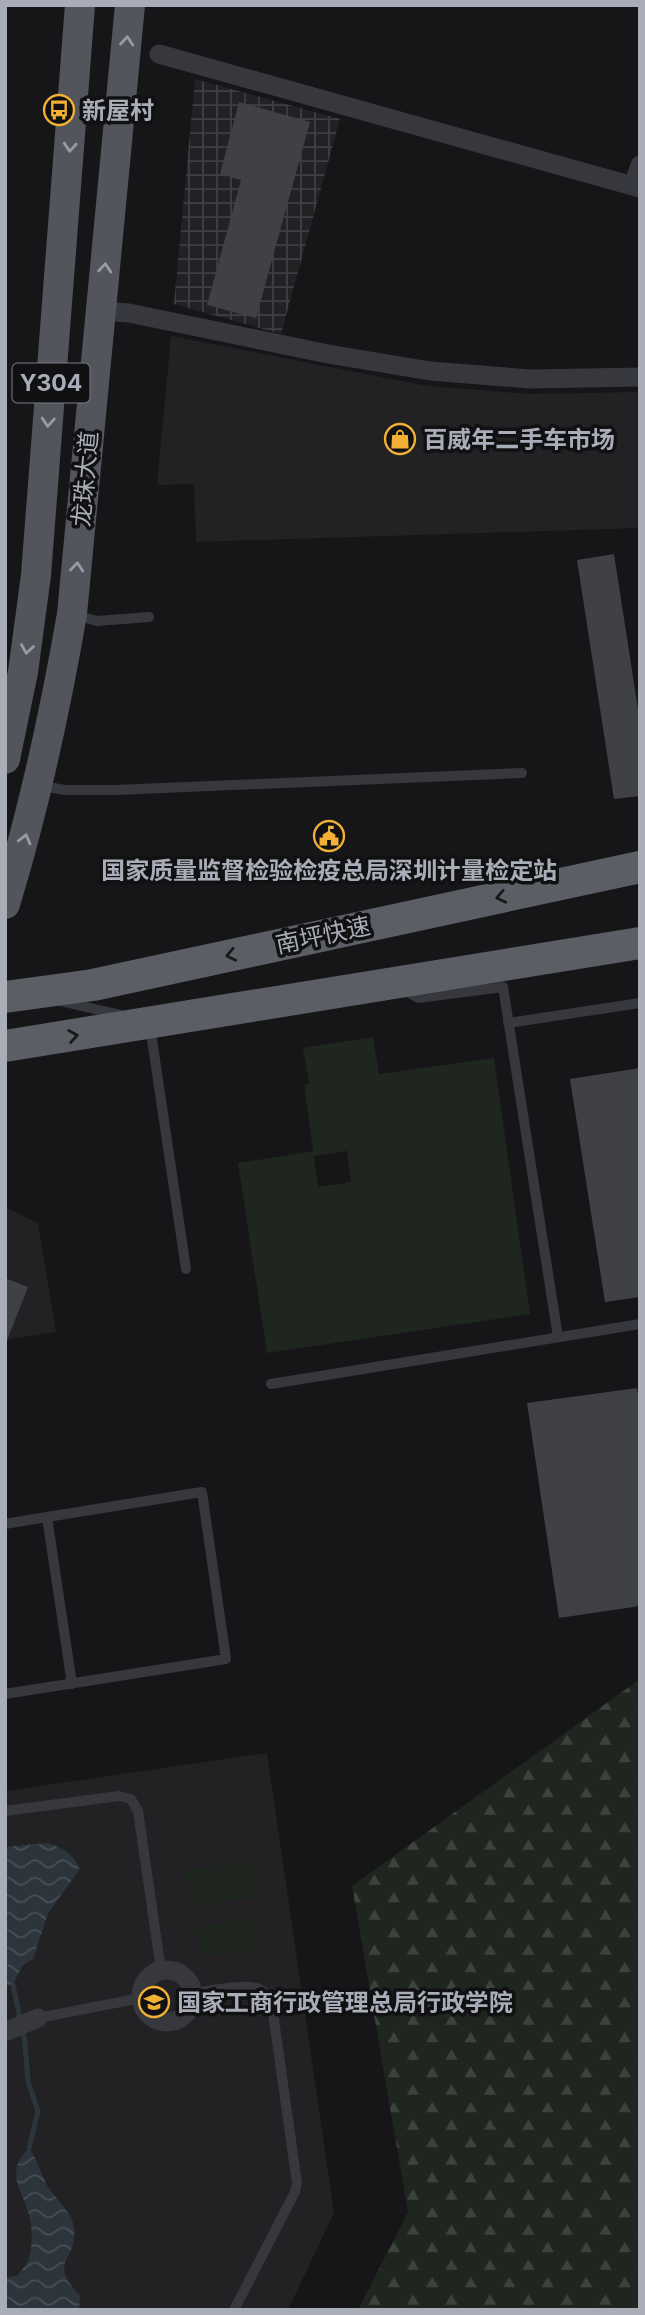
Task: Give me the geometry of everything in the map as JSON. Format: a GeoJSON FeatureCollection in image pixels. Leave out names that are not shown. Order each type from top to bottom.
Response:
{"type":"FeatureCollection","features":[{"type":"Feature","properties":{"kind":"highway","name":"南坪快速"},"geometry":{"type":"LineString","coordinates":[[5,998],[93,985],[640,867]]}},
{"type":"Feature","properties":{"kind":"highway"},"geometry":{"type":"LineString","coordinates":[[5,1046],[640,943]]}},
{"type":"Feature","properties":{"kind":"main road","name":"龙珠大道"},"geometry":{"type":"LineString","coordinates":[[5,759],[23,672],[36,575],[80,5]]}},
{"type":"Feature","properties":{"kind":"main road","name":"龙珠大道"},"geometry":{"type":"LineString","coordinates":[[5,904],[38,786],[72,614],[130,5]]}},
{"type":"Feature","properties":{"kind":"street"},"geometry":{"type":"LineString","coordinates":[[159,54],[636,187],[640,165]]}},
{"type":"Feature","properties":{"kind":"street"},"geometry":{"type":"LineString","coordinates":[[101,311],[129,313],[430,371],[530,379],[640,377]]}},
{"type":"Feature","properties":{"kind":"street"},"geometry":{"type":"LineString","coordinates":[[161,1970],[183,1975],[193,1993],[190,2008],[185,2015],[169,2022],[152,2018],[143,2006],[141,1998],[146,1981],[161,1970]]}},
{"type":"Feature","properties":{"kind":"street"},"geometry":{"type":"LineString","coordinates":[[5,2032],[38,2018]]}},
{"type":"Feature","properties":{"kind":"lane"},"geometry":{"type":"LineString","coordinates":[[72,614],[97,621],[149,617]]}},
{"type":"Feature","properties":{"kind":"lane"},"geometry":{"type":"LineString","coordinates":[[38,786],[65,790],[115,790],[522,773]]}},
{"type":"Feature","properties":{"kind":"lane"},"geometry":{"type":"LineString","coordinates":[[5,989],[128,1017],[149,1019],[210,1014],[401,988],[640,951]]}},
{"type":"Feature","properties":{"kind":"lane"},"geometry":{"type":"LineString","coordinates":[[401,988],[418,998],[503,987],[558,1338]]}},
{"type":"Feature","properties":{"kind":"lane"},"geometry":{"type":"LineString","coordinates":[[508,1023],[640,1003]]}},
{"type":"Feature","properties":{"kind":"lane"},"geometry":{"type":"LineString","coordinates":[[149,1019],[186,1269]]}},
{"type":"Feature","properties":{"kind":"lane"},"geometry":{"type":"LineString","coordinates":[[271,1384],[640,1324]]}},
{"type":"Feature","properties":{"kind":"lane"},"geometry":{"type":"LineString","coordinates":[[5,1524],[202,1492],[226,1660],[5,1694]]}},
{"type":"Feature","properties":{"kind":"lane"},"geometry":{"type":"LineString","coordinates":[[47,1517],[72,1684]]}},
{"type":"Feature","properties":{"kind":"lane"},"geometry":{"type":"LineString","coordinates":[[5,1811],[119,1796],[131,1799],[138,1811],[161,1970]]}},
{"type":"Feature","properties":{"kind":"lane"},"geometry":{"type":"LineString","coordinates":[[193,1993],[246,1987],[259,1988],[268,1995],[272,2006],[297,2183],[295,2192],[234,2310]]}},
{"type":"Feature","properties":{"kind":"lane"},"geometry":{"type":"LineString","coordinates":[[38,2018],[141,1998]]}},
{"type":"Feature","properties":{"kind":"shaded area"},"geometry":{"type":"Polygon","coordinates":[[[195,79],[340,119],[281,334],[174,304],[195,79]]]}},
{"type":"Feature","properties":{"kind":"shaded area","name":"百威年二手车市场"},"geometry":{"type":"Polygon","coordinates":[[[171,336],[428,386],[530,394],[640,392],[640,528],[196,542],[194,484],[157,485],[171,336]]]}},
{"type":"Feature","properties":{"kind":"shaded area"},"geometry":{"type":"Polygon","coordinates":[[[5,1207],[38,1223],[56,1332],[5,1340],[5,1207]]]}},
{"type":"Feature","properties":{"kind":"shaded area","name":"国家工商行政管理总局行政学院"},"geometry":{"type":"Polygon","coordinates":[[[267,1753],[334,2213],[288,2310],[5,2310],[5,1791],[267,1753]]]}},
{"type":"Feature","properties":{"kind":"green space"},"geometry":{"type":"Polygon","coordinates":[[[373,1037],[379,1074],[494,1058],[530,1314],[267,1353],[238,1163],[313,1151],[304,1085],[309,1084],[303,1048],[373,1037]],[[347,1151],[314,1156],[318,1187],[351,1182],[347,1151]]]}},
{"type":"Feature","properties":{"kind":"green space"},"geometry":{"type":"Polygon","coordinates":[[[640,1679],[640,2310],[358,2310],[408,2212],[352,1886],[640,1679]]]}},
{"type":"Feature","properties":{"kind":"green space"},"geometry":{"type":"Polygon","coordinates":[[[253,1861],[258,1897],[190,1907],[185,1871],[253,1861]]]}},
{"type":"Feature","properties":{"kind":"green space"},"geometry":{"type":"Polygon","coordinates":[[[257,1918],[261,1948],[199,1957],[195,1927],[257,1918]]]}},
{"type":"Feature","properties":{"kind":"water"},"geometry":{"type":"Polygon","coordinates":[[[48,1843],[67,1852],[80,1869],[48,1913],[33,1959],[22,1966],[13,1985],[5,1986],[5,1847],[48,1843]]]}},
{"type":"Feature","properties":{"kind":"water"},"geometry":{"type":"Polygon","coordinates":[[[29,2148],[48,2187],[73,2223],[74,2239],[64,2267],[65,2275],[80,2296],[79,2310],[5,2310],[5,2278],[17,2276],[28,2260],[31,2249],[30,2219],[16,2175],[21,2157],[29,2148]]]}},
{"type":"Feature","properties":{"kind":"building"},"geometry":{"type":"Polygon","coordinates":[[[239,102],[310,122],[256,318],[207,305],[241,180],[220,174],[239,102]]]}},
{"type":"Feature","properties":{"kind":"building"},"geometry":{"type":"Polygon","coordinates":[[[614,554],[640,722],[640,796],[614,799],[577,560],[614,554]]]}},
{"type":"Feature","properties":{"kind":"building"},"geometry":{"type":"Polygon","coordinates":[[[640,1068],[640,1297],[605,1302],[570,1079],[640,1068]]]}},
{"type":"Feature","properties":{"kind":"building"},"geometry":{"type":"Polygon","coordinates":[[[5,1278],[28,1287],[6,1343],[5,1343],[5,1278]]]}},
{"type":"Feature","properties":{"kind":"building"},"geometry":{"type":"Polygon","coordinates":[[[637,1388],[640,1409],[640,1606],[559,1618],[527,1403],[637,1388]]]}},
{"type":"Feature","properties":{"kind":"waterway"},"geometry":{"type":"LineString","coordinates":[[13,1985],[25,2043],[28,2082],[38,2111],[29,2148]]}},
{"type":"Feature","properties":{"kind":"place","name":"新屋村"},"geometry":{"type":"Point","coordinates":[59,110]}},
{"type":"Feature","properties":{"kind":"place","name":"百威年二手车市场"},"geometry":{"type":"Point","coordinates":[400,439]}},
{"type":"Feature","properties":{"kind":"place","name":"国家质量监督检验检疫总局深圳计量检定站"},"geometry":{"type":"Point","coordinates":[329,836]}},
{"type":"Feature","properties":{"kind":"place","name":"国家工商行政管理总局行政学院"},"geometry":{"type":"Point","coordinates":[154,2002]}}]}
